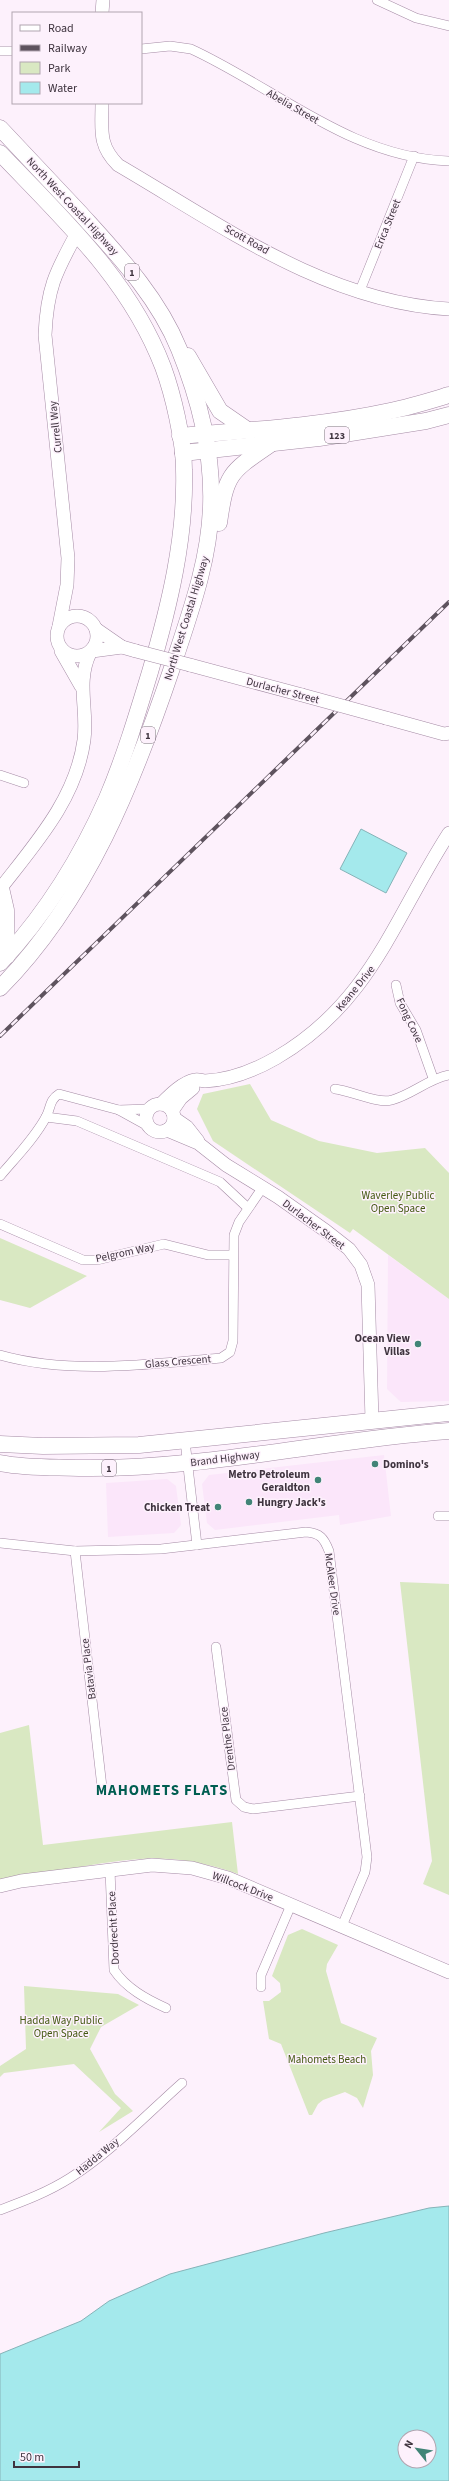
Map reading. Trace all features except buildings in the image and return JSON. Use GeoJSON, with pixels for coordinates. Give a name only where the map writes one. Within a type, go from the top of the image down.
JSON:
{"type":"FeatureCollection","features":[{"type":"Feature","properties":{"kind":"highway","name":"North West Coastal Highway"},"geometry":{"type":"LineString","coordinates":[[0,128],[122,259],[153,300],[179,349],[200,412],[207,450],[211,505],[205,563],[160,702],[112,825],[84,877],[52,926],[17,970],[0,988]]}},
{"type":"Feature","properties":{"kind":"highway","name":"North West Coastal Highway"},"geometry":{"type":"LineString","coordinates":[[0,153],[77,233],[107,267],[136,308],[163,367],[183,453],[183,512],[176,565],[164,625],[133,728],[107,799],[78,853],[42,911],[4,960]]}},
{"type":"Feature","properties":{"kind":"highway"},"geometry":{"type":"LineString","coordinates":[[179,349],[190,358],[210,396],[220,411],[249,431]]}},
{"type":"Feature","properties":{"kind":"highway","name":"123"},"geometry":{"type":"LineString","coordinates":[[180,436],[249,431],[334,421],[390,411],[449,395]]}},
{"type":"Feature","properties":{"kind":"highway","name":"123"},"geometry":{"type":"LineString","coordinates":[[183,453],[426,421],[449,415]]}},
{"type":"Feature","properties":{"kind":"highway"},"geometry":{"type":"LineString","coordinates":[[205,563],[218,533],[224,493],[231,476],[239,466],[274,442]]}},
{"type":"Feature","properties":{"kind":"highway"},"geometry":{"type":"LineString","coordinates":[[1,888],[6,910],[4,960]]}},
{"type":"Feature","properties":{"kind":"highway","name":"Brand Highway"},"geometry":{"type":"LineString","coordinates":[[0,1444],[88,1447],[185,1441],[449,1413]]}},
{"type":"Feature","properties":{"kind":"highway","name":"Brand Highway"},"geometry":{"type":"LineString","coordinates":[[0,1463],[32,1467],[121,1468],[186,1463],[373,1438],[449,1430]]}},
{"type":"Feature","properties":{"kind":"street"},"geometry":{"type":"LineString","coordinates":[[102,0],[102,12]]}},
{"type":"Feature","properties":{"kind":"street"},"geometry":{"type":"LineString","coordinates":[[377,0],[416,18],[449,26]]}},
{"type":"Feature","properties":{"kind":"street","name":"Abelia Street"},"geometry":{"type":"LineString","coordinates":[[142,49],[170,46],[191,49],[345,135],[378,147],[414,156],[449,161]]}},
{"type":"Feature","properties":{"kind":"street"},"geometry":{"type":"LineString","coordinates":[[0,51],[12,52]]}},
{"type":"Feature","properties":{"kind":"street","name":"Scott Road"},"geometry":{"type":"LineString","coordinates":[[102,104],[102,139],[107,154],[118,165],[261,248],[326,280],[359,293],[382,299],[449,309]]}},
{"type":"Feature","properties":{"kind":"street","name":"Erica Street"},"geometry":{"type":"LineString","coordinates":[[359,293],[414,156]]}},
{"type":"Feature","properties":{"kind":"street","name":"Currell Way"},"geometry":{"type":"LineString","coordinates":[[59,626],[67,585],[68,558],[45,335],[46,312],[52,281],[77,233]]}},
{"type":"Feature","properties":{"kind":"street"},"geometry":{"type":"LineString","coordinates":[[1,888],[53,819],[72,784],[84,738],[81,686],[83,670],[97,640],[96,629],[90,620],[79,616],[68,618],[59,626],[57,638],[60,649],[81,686]]}},
{"type":"Feature","properties":{"kind":"street","name":"Durlacher Street"},"geometry":{"type":"LineString","coordinates":[[96,629],[122,647]]}},
{"type":"Feature","properties":{"kind":"street","name":"Durlacher Street"},"geometry":{"type":"LineString","coordinates":[[91,652],[122,647],[136,650],[447,735]]}},
{"type":"Feature","properties":{"kind":"street"},"geometry":{"type":"LineString","coordinates":[[60,649],[75,657],[91,652]]}},
{"type":"Feature","properties":{"kind":"street"},"geometry":{"type":"LineString","coordinates":[[0,775],[24,783]]}},
{"type":"Feature","properties":{"kind":"street","name":"Keane Drive"},"geometry":{"type":"LineString","coordinates":[[173,1114],[190,1089],[205,1081],[245,1072],[276,1058],[310,1035],[334,1013],[359,986],[378,959],[449,833]]}},
{"type":"Feature","properties":{"kind":"street","name":"Fong Cove"},"geometry":{"type":"LineString","coordinates":[[396,985],[400,1003],[416,1030],[433,1078]]}},
{"type":"Feature","properties":{"kind":"street"},"geometry":{"type":"LineString","coordinates":[[335,1089],[354,1092],[377,1100],[392,1100],[433,1078],[449,1075]]}},
{"type":"Feature","properties":{"kind":"street","name":"Keane Drive"},"geometry":{"type":"LineString","coordinates":[[161,1104],[183,1086],[196,1080],[205,1081]]}},
{"type":"Feature","properties":{"kind":"street"},"geometry":{"type":"LineString","coordinates":[[0,1176],[46,1117],[53,1097],[59,1094],[66,1094],[87,1102],[119,1110],[157,1131],[167,1130],[173,1114],[161,1104],[148,1109],[119,1110]]}},
{"type":"Feature","properties":{"kind":"street"},"geometry":{"type":"LineString","coordinates":[[148,1109],[146,1119],[148,1126]]}},
{"type":"Feature","properties":{"kind":"street","name":"Durlacher Street"},"geometry":{"type":"LineString","coordinates":[[173,1114],[187,1127],[198,1143]]}},
{"type":"Feature","properties":{"kind":"street"},"geometry":{"type":"LineString","coordinates":[[46,1117],[77,1121],[220,1182],[248,1208]]}},
{"type":"Feature","properties":{"kind":"street","name":"Durlacher Street"},"geometry":{"type":"LineString","coordinates":[[167,1130],[198,1143],[226,1165],[263,1187],[326,1231],[348,1249],[361,1265],[368,1285],[373,1438]]}},
{"type":"Feature","properties":{"kind":"street","name":"Glass Crescent"},"geometry":{"type":"LineString","coordinates":[[0,1355],[18,1360],[78,1366],[137,1365],[221,1358],[230,1352],[233,1341],[234,1235],[248,1208],[263,1187]]}},
{"type":"Feature","properties":{"kind":"street","name":"Pelgrom Way"},"geometry":{"type":"LineString","coordinates":[[0,1224],[83,1260],[96,1260],[164,1244],[208,1255],[233,1255]]}},
{"type":"Feature","properties":{"kind":"street"},"geometry":{"type":"LineString","coordinates":[[185,1441],[186,1463],[197,1545]]}},
{"type":"Feature","properties":{"kind":"street"},"geometry":{"type":"LineString","coordinates":[[438,1516],[449,1516]]}},
{"type":"Feature","properties":{"kind":"street","name":"McAleer Drive"},"geometry":{"type":"LineString","coordinates":[[0,1543],[75,1551],[161,1549],[306,1532],[316,1532],[324,1539],[329,1551],[367,1857],[365,1872],[342,1926]]}},
{"type":"Feature","properties":{"kind":"street","name":"Batavia Place"},"geometry":{"type":"LineString","coordinates":[[75,1551],[102,1787]]}},
{"type":"Feature","properties":{"kind":"street","name":"Drenthe Place"},"geometry":{"type":"LineString","coordinates":[[216,1647],[236,1800],[244,1807],[253,1809],[360,1796]]}},
{"type":"Feature","properties":{"kind":"street","name":"Willcock Drive"},"geometry":{"type":"LineString","coordinates":[[0,1886],[21,1881],[152,1865],[192,1868],[228,1878],[449,1972]]}},
{"type":"Feature","properties":{"kind":"street","name":"Dordrecht Place"},"geometry":{"type":"LineString","coordinates":[[110,1870],[114,1970],[121,1981],[150,2000],[166,2008]]}},
{"type":"Feature","properties":{"kind":"street"},"geometry":{"type":"LineString","coordinates":[[261,1987],[261,1975],[291,1905]]}},
{"type":"Feature","properties":{"kind":"street","name":"Hadda Way"},"geometry":{"type":"LineString","coordinates":[[0,2210],[46,2192],[70,2178],[97,2159],[182,2083]]}},
{"type":"Feature","properties":{"kind":"shaded area","name":"Ocean View Villas"},"geometry":{"type":"Polygon","coordinates":[[[388,1255],[449,1299],[449,1401],[401,1402],[387,1389],[388,1255]]]}},
{"type":"Feature","properties":{"kind":"shaded area"},"geometry":{"type":"Polygon","coordinates":[[[384,1455],[391,1516],[340,1525],[339,1515],[215,1530],[207,1523],[202,1484],[209,1475],[384,1455]]]}},
{"type":"Feature","properties":{"kind":"shaded area"},"geometry":{"type":"Polygon","coordinates":[[[167,1479],[176,1486],[181,1525],[174,1533],[108,1537],[106,1483],[167,1479]]]}},
{"type":"Feature","properties":{"kind":"green space","name":"Waverley Public Open Space"},"geometry":{"type":"Polygon","coordinates":[[[250,1084],[271,1120],[319,1141],[377,1153],[425,1148],[449,1173],[449,1299],[353,1229],[350,1233],[213,1141],[197,1109],[203,1094],[250,1084]]]}},
{"type":"Feature","properties":{"kind":"green space"},"geometry":{"type":"Polygon","coordinates":[[[0,1238],[87,1276],[30,1308],[0,1300],[0,1238]]]}},
{"type":"Feature","properties":{"kind":"green space"},"geometry":{"type":"Polygon","coordinates":[[[400,1582],[449,1584],[449,1895],[423,1884],[432,1861],[400,1582]]]}},
{"type":"Feature","properties":{"kind":"green space"},"geometry":{"type":"Polygon","coordinates":[[[29,1725],[43,1845],[232,1822],[238,1874],[214,1866],[192,1862],[150,1858],[109,1862],[23,1875],[0,1881],[0,1733],[29,1725]]]}},
{"type":"Feature","properties":{"kind":"green space","name":"Mahomets Beach"},"geometry":{"type":"Polygon","coordinates":[[[302,1929],[338,1945],[327,1964],[326,1971],[341,2023],[377,2038],[371,2051],[373,2075],[363,2108],[357,2098],[345,2092],[323,2100],[318,2104],[312,2115],[309,2115],[281,2044],[269,2039],[263,2001],[269,2001],[281,1992],[280,1983],[272,1976],[288,1935],[302,1929]]]}},
{"type":"Feature","properties":{"kind":"green space","name":"Hadda Way Public Open Space"},"geometry":{"type":"Polygon","coordinates":[[[24,1986],[118,1994],[139,2005],[101,2027],[90,2049],[115,2094],[133,2111],[99,2132],[121,2108],[74,2064],[4,2073],[0,2077],[0,2066],[26,2049],[24,1986]]]}},
{"type":"Feature","properties":{"kind":"water"},"geometry":{"type":"Polygon","coordinates":[[[361,829],[407,853],[386,893],[340,869],[361,829]]]}},
{"type":"Feature","properties":{"kind":"water"},"geometry":{"type":"Polygon","coordinates":[[[449,2206],[449,2481],[0,2481],[0,2354],[81,2321],[109,2301],[170,2274],[324,2233],[429,2208],[449,2206]]]}},
{"type":"Feature","properties":{"kind":"railway"},"geometry":{"type":"LineString","coordinates":[[0,1036],[449,602]]}},
{"type":"Feature","properties":{"kind":"place","name":"Ocean View Villas"},"geometry":{"type":"Point","coordinates":[418,1344]}},
{"type":"Feature","properties":{"kind":"place","name":"Domino's"},"geometry":{"type":"Point","coordinates":[375,1464]}},
{"type":"Feature","properties":{"kind":"place","name":"Metro Petroleum Geraldton"},"geometry":{"type":"Point","coordinates":[318,1480]}},
{"type":"Feature","properties":{"kind":"place","name":"Hungry Jack's"},"geometry":{"type":"Point","coordinates":[249,1502]}},
{"type":"Feature","properties":{"kind":"place","name":"Chicken Treat"},"geometry":{"type":"Point","coordinates":[218,1507]}},
{"type":"Feature","properties":{"kind":"district","name":"MAHOMETS FLATS"},"geometry":{"type":"Point","coordinates":[162,1790]}}]}
